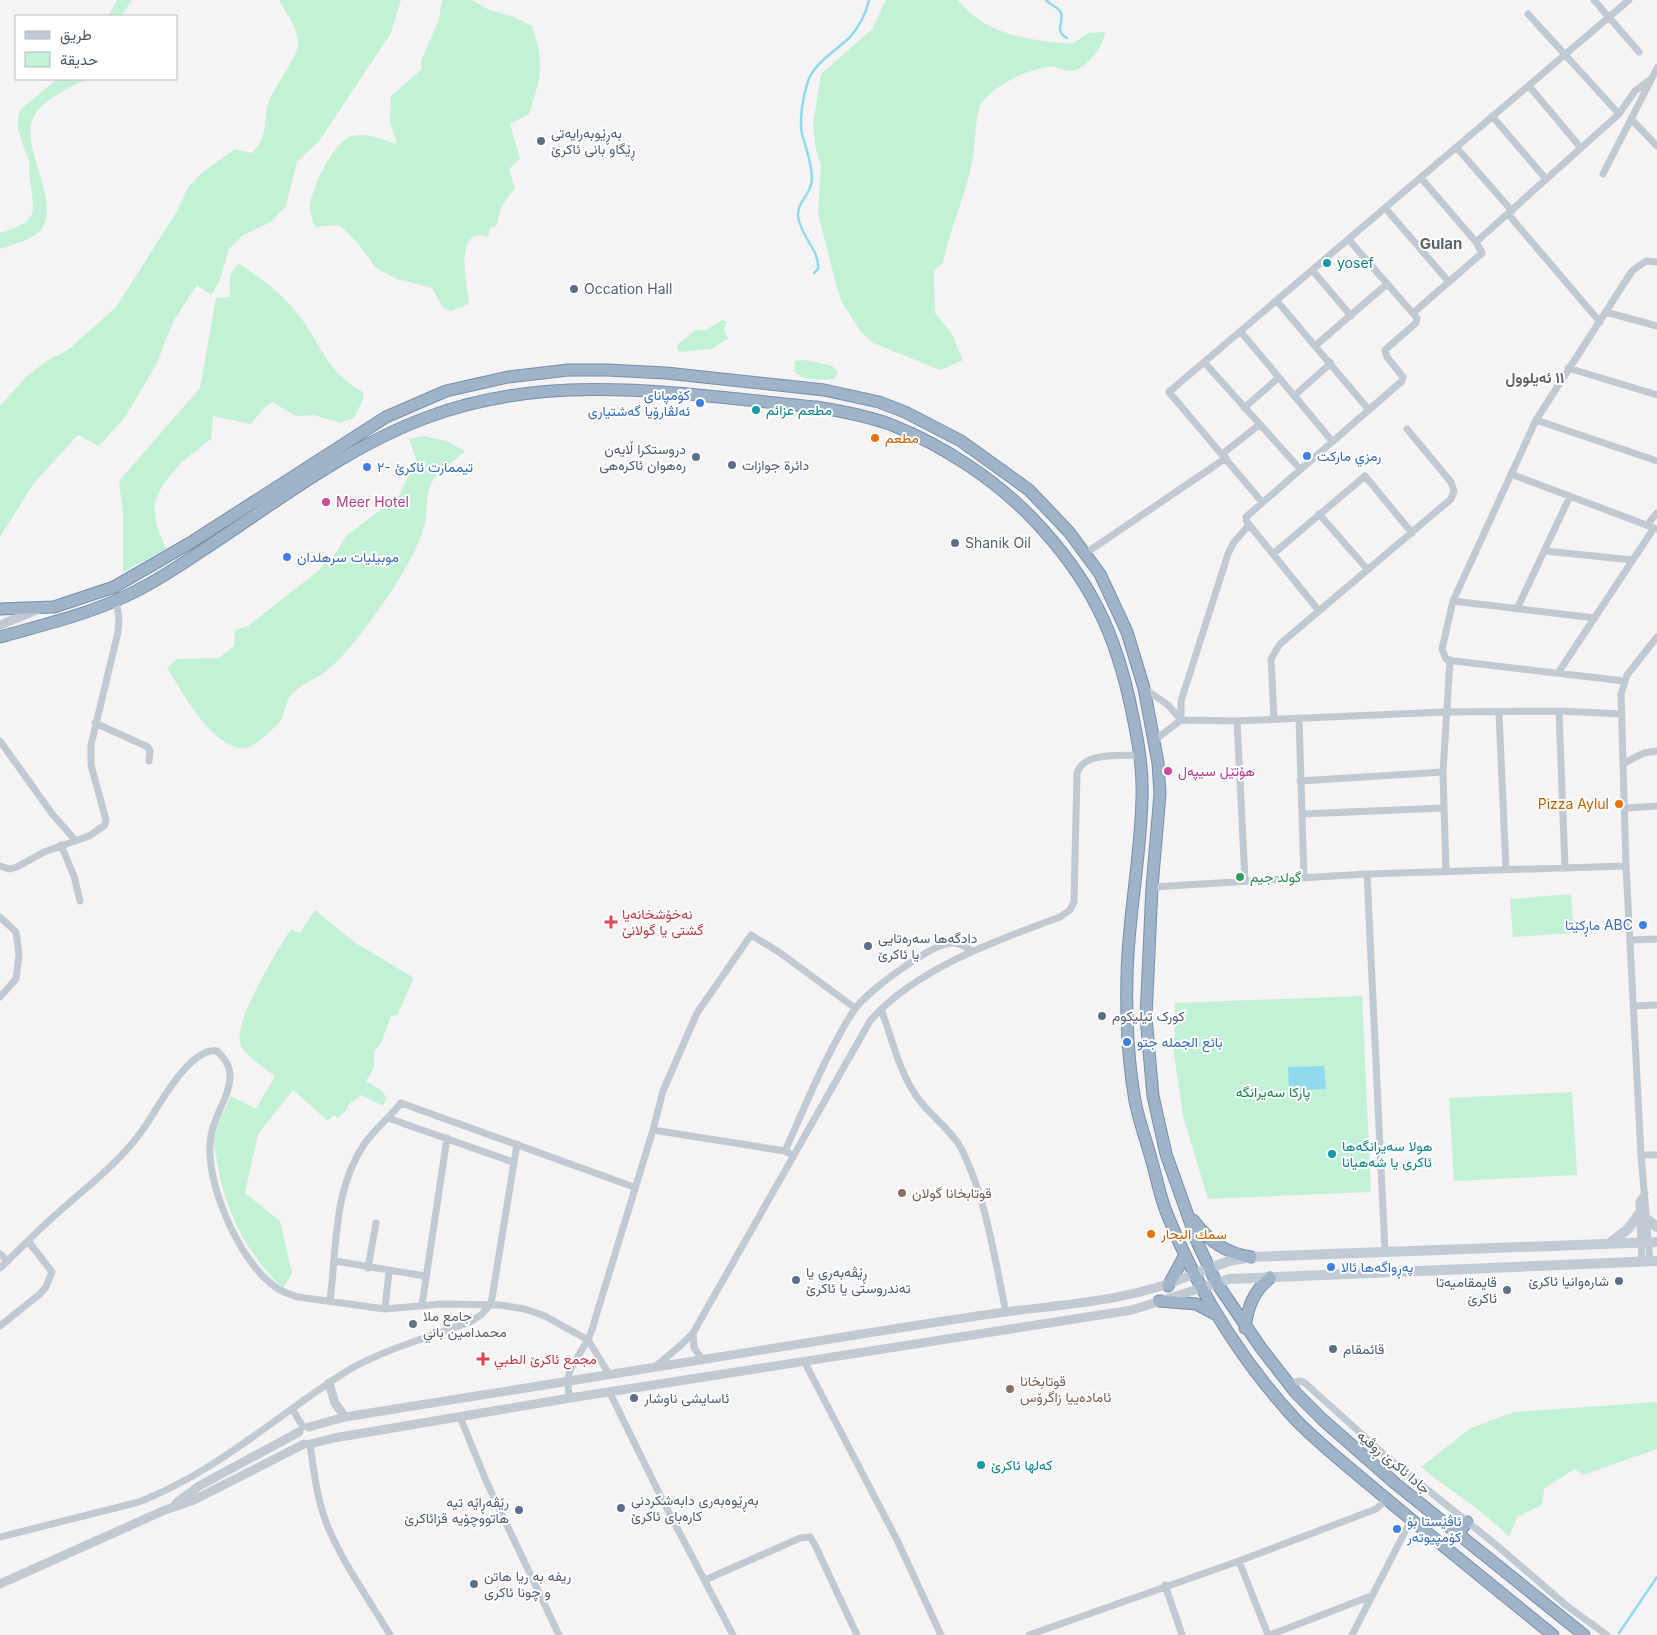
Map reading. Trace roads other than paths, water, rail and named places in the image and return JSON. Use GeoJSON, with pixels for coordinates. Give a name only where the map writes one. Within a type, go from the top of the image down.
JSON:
{"type":"FeatureCollection","features":[{"type":"Feature","properties":{"kind":"highway","name":"جادا ئاکرێ ڕوڤیە"},"geometry":{"type":"LineString","coordinates":[[0,609],[39,609],[76,600],[128,579],[190,543],[386,417],[446,391],[508,377],[568,370],[666,373],[824,390],[879,402],[961,440],[1029,490],[1046,506],[1086,553],[1116,604],[1127,632],[1144,688],[1155,740],[1160,794],[1152,887],[1146,1017],[1153,1096],[1166,1154],[1198,1244],[1216,1282],[1245,1328],[1289,1384],[1348,1442],[1458,1534],[1584,1635]]}},
{"type":"Feature","properties":{"kind":"highway"},"geometry":{"type":"LineString","coordinates":[[749,401],[752,382]]}},
{"type":"Feature","properties":{"kind":"highway"},"geometry":{"type":"LineString","coordinates":[[0,637],[71,616],[116,600],[186,561],[340,460],[382,436],[429,416],[502,397],[584,389],[611,389],[749,401],[843,412],[891,425],[930,444],[974,470],[1021,506],[1044,530],[1081,577],[1102,611],[1115,642],[1126,680],[1141,755],[1142,796],[1138,868],[1127,975],[1129,1051],[1136,1102],[1165,1209],[1194,1274],[1217,1315],[1260,1378],[1295,1419],[1320,1443],[1411,1520],[1553,1635]]}},
{"type":"Feature","properties":{"kind":"highway"},"geometry":{"type":"LineString","coordinates":[[1187,1212],[1205,1235],[1215,1244],[1230,1252],[1251,1257]]}},
{"type":"Feature","properties":{"kind":"highway"},"geometry":{"type":"LineString","coordinates":[[1168,1286],[1185,1255]]}},
{"type":"Feature","properties":{"kind":"highway"},"geometry":{"type":"LineString","coordinates":[[1245,1328],[1252,1298],[1259,1287],[1270,1278]]}},
{"type":"Feature","properties":{"kind":"highway"},"geometry":{"type":"LineString","coordinates":[[1159,1301],[1196,1304],[1217,1315]]}},
{"type":"Feature","properties":{"kind":"highway"},"geometry":{"type":"LineString","coordinates":[[1458,1534],[1467,1522]]}},
{"type":"Feature","properties":{"kind":"main road"},"geometry":{"type":"LineString","coordinates":[[1609,1244],[1648,1216],[1657,1227]]}},
{"type":"Feature","properties":{"kind":"main road"},"geometry":{"type":"LineString","coordinates":[[1194,1274],[1229,1261],[1251,1257],[1649,1242]]}},
{"type":"Feature","properties":{"kind":"main road"},"geometry":{"type":"LineString","coordinates":[[1431,1251],[1432,1271]]}},
{"type":"Feature","properties":{"kind":"main road"},"geometry":{"type":"LineString","coordinates":[[1201,1288],[1229,1279],[1650,1262]]}},
{"type":"Feature","properties":{"kind":"street"},"geometry":{"type":"LineString","coordinates":[[1594,0],[1639,52]]}},
{"type":"Feature","properties":{"kind":"street"},"geometry":{"type":"LineString","coordinates":[[1262,502],[1169,392],[1629,0]]}},
{"type":"Feature","properties":{"kind":"street"},"geometry":{"type":"LineString","coordinates":[[1528,14],[1564,56],[1619,114]]}},
{"type":"Feature","properties":{"kind":"street"},"geometry":{"type":"LineString","coordinates":[[1603,174],[1657,68]]}},
{"type":"Feature","properties":{"kind":"street"},"geometry":{"type":"LineString","coordinates":[[1476,242],[1619,114],[1635,91],[1652,79]]}},
{"type":"Feature","properties":{"kind":"street"},"geometry":{"type":"LineString","coordinates":[[1529,86],[1582,148]]}},
{"type":"Feature","properties":{"kind":"street"},"geometry":{"type":"LineString","coordinates":[[1492,116],[1546,179]]}},
{"type":"Feature","properties":{"kind":"street"},"geometry":{"type":"LineString","coordinates":[[1631,120],[1657,146]]}},
{"type":"Feature","properties":{"kind":"street"},"geometry":{"type":"LineString","coordinates":[[1457,148],[1600,322]]}},
{"type":"Feature","properties":{"kind":"street"},"geometry":{"type":"LineString","coordinates":[[1413,313],[1481,255],[1481,248],[1421,178]]}},
{"type":"Feature","properties":{"kind":"street"},"geometry":{"type":"LineString","coordinates":[[1386,209],[1449,282]]}},
{"type":"Feature","properties":{"kind":"street"},"geometry":{"type":"LineString","coordinates":[[1319,611],[1246,519],[1247,513],[1402,381],[1403,377],[1387,357],[1385,350],[1418,320],[1349,240]]}},
{"type":"Feature","properties":{"kind":"street"},"geometry":{"type":"LineString","coordinates":[[1624,681],[1450,660],[1444,656],[1442,649],[1453,601],[1536,420],[1632,271],[1646,261],[1657,262]]}},
{"type":"Feature","properties":{"kind":"street"},"geometry":{"type":"LineString","coordinates":[[1313,270],[1351,316]]}},
{"type":"Feature","properties":{"kind":"street"},"geometry":{"type":"LineString","coordinates":[[1315,346],[1388,284]]}},
{"type":"Feature","properties":{"kind":"street"},"geometry":{"type":"LineString","coordinates":[[1277,301],[1369,410]]}},
{"type":"Feature","properties":{"kind":"street"},"geometry":{"type":"LineString","coordinates":[[1606,312],[1657,326]]}},
{"type":"Feature","properties":{"kind":"street"},"geometry":{"type":"LineString","coordinates":[[1241,332],[1332,441]]}},
{"type":"Feature","properties":{"kind":"street"},"geometry":{"type":"LineString","coordinates":[[1204,362],[1300,469]]}},
{"type":"Feature","properties":{"kind":"street"},"geometry":{"type":"LineString","coordinates":[[1294,396],[1330,363]]}},
{"type":"Feature","properties":{"kind":"street"},"geometry":{"type":"LineString","coordinates":[[1568,368],[1657,395]]}},
{"type":"Feature","properties":{"kind":"street"},"geometry":{"type":"LineString","coordinates":[[1244,408],[1278,378]]}},
{"type":"Feature","properties":{"kind":"street"},"geometry":{"type":"LineString","coordinates":[[1536,420],[1657,461]]}},
{"type":"Feature","properties":{"kind":"street"},"geometry":{"type":"LineString","coordinates":[[1086,553],[1224,456],[1259,425]]}},
{"type":"Feature","properties":{"kind":"street"},"geometry":{"type":"LineString","coordinates":[[1274,719],[1271,669],[1274,652],[1280,644],[1451,498],[1454,491],[1451,482],[1407,429]]}},
{"type":"Feature","properties":{"kind":"street"},"geometry":{"type":"LineString","coordinates":[[1511,474],[1652,527]]}},
{"type":"Feature","properties":{"kind":"street"},"geometry":{"type":"LineString","coordinates":[[1273,554],[1365,476],[1412,533]]}},
{"type":"Feature","properties":{"kind":"street"},"geometry":{"type":"LineString","coordinates":[[1517,609],[1570,496]]}},
{"type":"Feature","properties":{"kind":"street"},"geometry":{"type":"LineString","coordinates":[[1558,673],[1633,560],[1652,527],[1657,513]]}},
{"type":"Feature","properties":{"kind":"street"},"geometry":{"type":"LineString","coordinates":[[1320,514],[1368,570]]}},
{"type":"Feature","properties":{"kind":"street"},"geometry":{"type":"LineString","coordinates":[[1181,720],[1181,701],[1228,554],[1234,542],[1249,525]]}},
{"type":"Feature","properties":{"kind":"street"},"geometry":{"type":"LineString","coordinates":[[1545,551],[1633,560]]}},
{"type":"Feature","properties":{"kind":"street"},"geometry":{"type":"LineString","coordinates":[[0,866],[10,869],[61,845],[76,841],[98,831],[106,825],[91,765],[91,745],[118,632],[119,617],[116,600]]}},
{"type":"Feature","properties":{"kind":"street"},"geometry":{"type":"LineString","coordinates":[[1453,601],[1595,618]]}},
{"type":"Feature","properties":{"kind":"street"},"geometry":{"type":"LineString","coordinates":[[0,625],[39,609]]}},
{"type":"Feature","properties":{"kind":"street"},"geometry":{"type":"LineString","coordinates":[[1650,1262],[1648,1216],[1639,1202],[1645,1192],[1641,1155],[1626,866],[1626,808],[1621,694],[1624,681],[1657,637]]}},
{"type":"Feature","properties":{"kind":"street"},"geometry":{"type":"LineString","coordinates":[[1446,872],[1443,772],[1445,712],[1450,660]]}},
{"type":"Feature","properties":{"kind":"street"},"geometry":{"type":"LineString","coordinates":[[1144,688],[1168,705],[1181,720]]}},
{"type":"Feature","properties":{"kind":"street"},"geometry":{"type":"LineString","coordinates":[[1155,740],[1181,720],[1274,719],[1445,712],[1559,711],[1622,714]]}},
{"type":"Feature","properties":{"kind":"street"},"geometry":{"type":"LineString","coordinates":[[1559,711],[1565,868]]}},
{"type":"Feature","properties":{"kind":"street"},"geometry":{"type":"LineString","coordinates":[[1499,713],[1506,869]]}},
{"type":"Feature","properties":{"kind":"street"},"geometry":{"type":"LineString","coordinates":[[1299,718],[1304,878]]}},
{"type":"Feature","properties":{"kind":"street"},"geometry":{"type":"LineString","coordinates":[[1237,720],[1245,880]]}},
{"type":"Feature","properties":{"kind":"street"},"geometry":{"type":"LineString","coordinates":[[96,723],[148,747],[150,751],[149,760]]}},
{"type":"Feature","properties":{"kind":"street"},"geometry":{"type":"LineString","coordinates":[[0,741],[53,815],[76,841]]}},
{"type":"Feature","properties":{"kind":"street"},"geometry":{"type":"LineString","coordinates":[[1624,763],[1644,753],[1657,751]]}},
{"type":"Feature","properties":{"kind":"street"},"geometry":{"type":"LineString","coordinates":[[655,1366],[669,1356],[693,1333],[860,1038],[881,1009],[913,986],[972,951],[1060,917],[1070,910],[1074,902],[1077,773],[1080,764],[1085,760],[1141,755]]}},
{"type":"Feature","properties":{"kind":"street"},"geometry":{"type":"LineString","coordinates":[[1300,781],[1443,772]]}},
{"type":"Feature","properties":{"kind":"street"},"geometry":{"type":"LineString","coordinates":[[1626,808],[1657,806]]}},
{"type":"Feature","properties":{"kind":"street"},"geometry":{"type":"LineString","coordinates":[[1302,814],[1444,808]]}},
{"type":"Feature","properties":{"kind":"street"},"geometry":{"type":"LineString","coordinates":[[61,845],[74,876],[80,902]]}},
{"type":"Feature","properties":{"kind":"street"},"geometry":{"type":"LineString","coordinates":[[1152,887],[1367,874],[1626,866]]}},
{"type":"Feature","properties":{"kind":"street"},"geometry":{"type":"LineString","coordinates":[[1367,874],[1385,1252]]}},
{"type":"Feature","properties":{"kind":"street"},"geometry":{"type":"LineString","coordinates":[[0,917],[16,932],[19,955],[16,979],[0,997]]}},
{"type":"Feature","properties":{"kind":"street"},"geometry":{"type":"LineString","coordinates":[[570,1398],[567,1383],[576,1359],[588,1340],[653,1130],[663,1090],[697,1013],[751,935],[779,952],[855,1008]]}},
{"type":"Feature","properties":{"kind":"street"},"geometry":{"type":"LineString","coordinates":[[1631,940],[1657,939]]}},
{"type":"Feature","properties":{"kind":"street"},"geometry":{"type":"LineString","coordinates":[[784,1151],[820,1074],[855,1008],[919,956],[940,946],[952,943],[972,951]]}},
{"type":"Feature","properties":{"kind":"street"},"geometry":{"type":"LineString","coordinates":[[1634,1006],[1657,1005]]}},
{"type":"Feature","properties":{"kind":"street"},"geometry":{"type":"LineString","coordinates":[[881,1009],[909,1084],[918,1098],[961,1148],[976,1183],[982,1198],[1006,1312]]}},
{"type":"Feature","properties":{"kind":"street"},"geometry":{"type":"LineString","coordinates":[[0,1268],[114,1165],[143,1129],[173,1084],[192,1062],[205,1052],[217,1051],[228,1064],[230,1075],[226,1093],[211,1135],[210,1151],[213,1174],[229,1225],[242,1248],[273,1286],[292,1295],[385,1309],[422,1305],[491,1304],[532,1311],[588,1340],[609,1374]]}},
{"type":"Feature","properties":{"kind":"street"},"geometry":{"type":"LineString","coordinates":[[330,1300],[342,1196],[350,1170],[366,1143],[402,1103],[634,1187]]}},
{"type":"Feature","properties":{"kind":"street"},"geometry":{"type":"LineString","coordinates":[[388,1118],[513,1162]]}},
{"type":"Feature","properties":{"kind":"street"},"geometry":{"type":"LineString","coordinates":[[653,1130],[784,1151],[793,1155]]}},
{"type":"Feature","properties":{"kind":"street"},"geometry":{"type":"LineString","coordinates":[[422,1305],[447,1138]]}},
{"type":"Feature","properties":{"kind":"street"},"geometry":{"type":"LineString","coordinates":[[0,1537],[139,1502],[159,1494],[214,1465],[329,1383],[365,1361],[476,1319],[491,1304],[517,1144]]}},
{"type":"Feature","properties":{"kind":"street"},"geometry":{"type":"LineString","coordinates":[[1641,1155],[1657,1155]]}},
{"type":"Feature","properties":{"kind":"street"},"geometry":{"type":"LineString","coordinates":[[368,1268],[376,1223]]}},
{"type":"Feature","properties":{"kind":"street"},"geometry":{"type":"LineString","coordinates":[[0,1326],[40,1294],[46,1287],[52,1272],[28,1242]]}},
{"type":"Feature","properties":{"kind":"street"},"geometry":{"type":"LineString","coordinates":[[0,1254],[8,1261]]}},
{"type":"Feature","properties":{"kind":"street"},"geometry":{"type":"LineString","coordinates":[[335,1261],[425,1276]]}},
{"type":"Feature","properties":{"kind":"street"},"geometry":{"type":"LineString","coordinates":[[385,1309],[389,1271]]}},
{"type":"Feature","properties":{"kind":"street"},"geometry":{"type":"LineString","coordinates":[[165,1510],[199,1486],[303,1429],[346,1417],[567,1383],[655,1366],[704,1360],[893,1329],[1006,1312],[1122,1298],[1168,1286],[1194,1274]]}},
{"type":"Feature","properties":{"kind":"street"},"geometry":{"type":"LineString","coordinates":[[0,1584],[165,1510],[194,1500],[307,1444],[570,1398],[1132,1310],[1201,1288]]}},
{"type":"Feature","properties":{"kind":"street"},"geometry":{"type":"LineString","coordinates":[[893,1329],[896,1347]]}},
{"type":"Feature","properties":{"kind":"street"},"geometry":{"type":"LineString","coordinates":[[693,1333],[694,1348],[704,1360]]}},
{"type":"Feature","properties":{"kind":"street"},"geometry":{"type":"LineString","coordinates":[[804,1361],[898,1542],[941,1635]]}},
{"type":"Feature","properties":{"kind":"street"},"geometry":{"type":"LineString","coordinates":[[1289,1384],[1296,1381],[1305,1383],[1387,1457],[1567,1606],[1607,1635]]}},
{"type":"Feature","properties":{"kind":"street"},"geometry":{"type":"LineString","coordinates":[[329,1383],[335,1403],[346,1417]]}},
{"type":"Feature","properties":{"kind":"street"},"geometry":{"type":"LineString","coordinates":[[610,1393],[662,1499],[733,1635]]}},
{"type":"Feature","properties":{"kind":"street"},"geometry":{"type":"LineString","coordinates":[[293,1410],[303,1429],[300,1441],[307,1444]]}},
{"type":"Feature","properties":{"kind":"street"},"geometry":{"type":"LineString","coordinates":[[460,1417],[487,1483],[559,1635]]}},
{"type":"Feature","properties":{"kind":"street"},"geometry":{"type":"LineString","coordinates":[[303,1429],[314,1430],[316,1435],[307,1444]]}},
{"type":"Feature","properties":{"kind":"street"},"geometry":{"type":"LineString","coordinates":[[307,1444],[315,1484],[328,1526],[342,1557],[390,1635]]}},
{"type":"Feature","properties":{"kind":"street"},"geometry":{"type":"LineString","coordinates":[[1029,1635],[1376,1509],[1387,1499]]}},
{"type":"Feature","properties":{"kind":"street"},"geometry":{"type":"LineString","coordinates":[[1352,1635],[1411,1520]]}},
{"type":"Feature","properties":{"kind":"street"},"geometry":{"type":"LineString","coordinates":[[705,1580],[800,1538],[810,1537],[857,1635]]}},
{"type":"Feature","properties":{"kind":"street"},"geometry":{"type":"LineString","coordinates":[[1239,1560],[1270,1635],[1371,1596]]}},
{"type":"Feature","properties":{"kind":"street"},"geometry":{"type":"LineString","coordinates":[[1165,1585],[1182,1635]]}},
{"type":"Feature","properties":{"kind":"water"},"geometry":{"type":"Polygon","coordinates":[[[1324,1066],[1326,1089],[1289,1091],[1288,1067],[1324,1066]]]}},
{"type":"Feature","properties":{"kind":"waterway"},"geometry":{"type":"LineString","coordinates":[[814,273],[818,269],[818,262],[802,230],[798,216],[798,211],[810,189],[812,179],[810,162],[801,128],[803,100],[811,74],[821,62],[850,37],[862,20],[869,0]]}},
{"type":"Feature","properties":{"kind":"waterway"},"geometry":{"type":"LineString","coordinates":[[1046,0],[1060,11],[1062,17],[1060,30],[1067,38]]}},
{"type":"Feature","properties":{"kind":"waterway"},"geometry":{"type":"LineString","coordinates":[[1619,1633],[1657,1577]]}},
{"type":"Feature","properties":{"kind":"place","name":"بەڕێوبەرایەتی ڕێگاو بانی ئاکرێ"},"geometry":{"type":"Point","coordinates":[541,141]}},
{"type":"Feature","properties":{"kind":"place","name":"yosef"},"geometry":{"type":"Point","coordinates":[1327,263]}},
{"type":"Feature","properties":{"kind":"place","name":"Occation Hall"},"geometry":{"type":"Point","coordinates":[574,289]}},
{"type":"Feature","properties":{"kind":"place","name":"کۆمپانای ئەلڤارۆیا گەشتیاری"},"geometry":{"type":"Point","coordinates":[700,403]}},
{"type":"Feature","properties":{"kind":"place","name":"مطعم عزائم"},"geometry":{"type":"Point","coordinates":[756,410]}},
{"type":"Feature","properties":{"kind":"place","name":"مطعم"},"geometry":{"type":"Point","coordinates":[875,438]}},
{"type":"Feature","properties":{"kind":"place","name":"رمزي ماركت"},"geometry":{"type":"Point","coordinates":[1307,456]}},
{"type":"Feature","properties":{"kind":"place","name":"دروستكرا ڵایەن رەهوان ئاكرەهی"},"geometry":{"type":"Point","coordinates":[696,457]}},
{"type":"Feature","properties":{"kind":"place","name":"دائرة جوازات"},"geometry":{"type":"Point","coordinates":[732,465]}},
{"type":"Feature","properties":{"kind":"place","name":"تيممارت ئاكرئ -٢"},"geometry":{"type":"Point","coordinates":[367,467]}},
{"type":"Feature","properties":{"kind":"place","name":"Meer Hotel"},"geometry":{"type":"Point","coordinates":[326,502]}},
{"type":"Feature","properties":{"kind":"place","name":"Shanik Oil"},"geometry":{"type":"Point","coordinates":[955,543]}},
{"type":"Feature","properties":{"kind":"place","name":"موبيليات سرهلدان"},"geometry":{"type":"Point","coordinates":[287,557]}},
{"type":"Feature","properties":{"kind":"place","name":"ھۆتێل سیپەل"},"geometry":{"type":"Point","coordinates":[1168,771]}},
{"type":"Feature","properties":{"kind":"place","name":"Pizza Aylul"},"geometry":{"type":"Point","coordinates":[1619,804]}},
{"type":"Feature","properties":{"kind":"place","name":"گولد جیم"},"geometry":{"type":"Point","coordinates":[1240,877]}},
{"type":"Feature","properties":{"kind":"place","name":"نەخۆشخانەیا گشتی یا گولانێ"},"geometry":{"type":"Point","coordinates":[611,922]}},
{"type":"Feature","properties":{"kind":"place","name":"ماڕکێتا ABC"},"geometry":{"type":"Point","coordinates":[1643,925]}},
{"type":"Feature","properties":{"kind":"place","name":"دادگەها سەرەتایی یا ئاکرێ"},"geometry":{"type":"Point","coordinates":[868,946]}},
{"type":"Feature","properties":{"kind":"place","name":"کورک تيليكوم"},"geometry":{"type":"Point","coordinates":[1102,1016]}},
{"type":"Feature","properties":{"kind":"place","name":"بائع الجملە جتو"},"geometry":{"type":"Point","coordinates":[1127,1042]}},
{"type":"Feature","properties":{"kind":"place","name":"هولا سەیرانگەها ئاکری یا شەهیانا"},"geometry":{"type":"Point","coordinates":[1332,1154]}},
{"type":"Feature","properties":{"kind":"place","name":"قوتابخانا گولان"},"geometry":{"type":"Point","coordinates":[902,1193]}},
{"type":"Feature","properties":{"kind":"place","name":"سمك البحار"},"geometry":{"type":"Point","coordinates":[1151,1234]}},
{"type":"Feature","properties":{"kind":"place","name":"پەڕواگەها ئالا"},"geometry":{"type":"Point","coordinates":[1331,1267]}},
{"type":"Feature","properties":{"kind":"place","name":"ڕێڤەبەری یا تەندروستی یا ئاکرێ"},"geometry":{"type":"Point","coordinates":[796,1280]}},
{"type":"Feature","properties":{"kind":"place","name":"شارەوانیا ئاکرێ"},"geometry":{"type":"Point","coordinates":[1619,1281]}},
{"type":"Feature","properties":{"kind":"place","name":"قایمقامیەتا ئاکرێ"},"geometry":{"type":"Point","coordinates":[1507,1290]}},
{"type":"Feature","properties":{"kind":"place","name":"جامع ملا محمدامين باني"},"geometry":{"type":"Point","coordinates":[413,1324]}},
{"type":"Feature","properties":{"kind":"place","name":"قائمقام"},"geometry":{"type":"Point","coordinates":[1333,1349]}},
{"type":"Feature","properties":{"kind":"place","name":"مجمع ئاکرێ الطبي"},"geometry":{"type":"Point","coordinates":[483,1359]}},
{"type":"Feature","properties":{"kind":"place","name":"قوتابخانا ئامادەییا زاگرۆس"},"geometry":{"type":"Point","coordinates":[1010,1389]}},
{"type":"Feature","properties":{"kind":"place","name":"ئاسايشى ناوشار"},"geometry":{"type":"Point","coordinates":[634,1398]}},
{"type":"Feature","properties":{"kind":"place","name":"کەلها ئاکرێ"},"geometry":{"type":"Point","coordinates":[981,1465]}},
{"type":"Feature","properties":{"kind":"place","name":"بەڕێوەبەری دابەشکردنی کارەبای ئاکرێ"},"geometry":{"type":"Point","coordinates":[621,1508]}},
{"type":"Feature","properties":{"kind":"place","name":"رێڤەڕاێە تیە هاتووچۆیە قزائاکرێ"},"geometry":{"type":"Point","coordinates":[519,1510]}},
{"type":"Feature","properties":{"kind":"place","name":"ئاڤێستا بۆ کۆمپیوتەر"},"geometry":{"type":"Point","coordinates":[1397,1529]}},
{"type":"Feature","properties":{"kind":"place","name":"ريفه به ريا هاتن و چونا ئاكرى"},"geometry":{"type":"Point","coordinates":[474,1584]}},
{"type":"Feature","properties":{"kind":"district","name":"Gulan"},"geometry":{"type":"Point","coordinates":[1441,244]}},
{"type":"Feature","properties":{"kind":"district","name":"١١ ئەیلوول"},"geometry":{"type":"Point","coordinates":[1535,378]}},
{"type":"Feature","properties":{"kind":"park label","name":"پارکا سەیرانگه"},"geometry":{"type":"Point","coordinates":[1273,1092]}}]}
